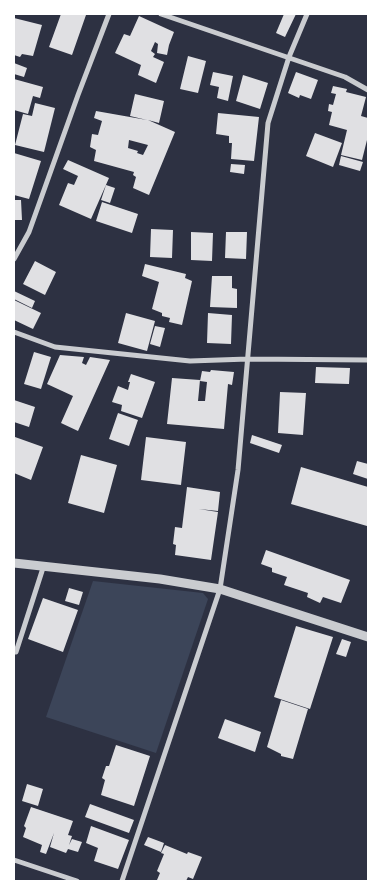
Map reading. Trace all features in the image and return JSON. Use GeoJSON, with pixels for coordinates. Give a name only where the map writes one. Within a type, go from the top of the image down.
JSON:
{"type":"FeatureCollection","features":[{"type":"Feature","properties":{"kind":"street"},"geometry":{"type":"LineString","coordinates":[[14,259],[28,232],[109,14]]}},
{"type":"Feature","properties":{"kind":"street"},"geometry":{"type":"LineString","coordinates":[[161,14],[345,77],[368,90]]}},
{"type":"Feature","properties":{"kind":"street"},"geometry":{"type":"LineString","coordinates":[[122,881],[220,589],[238,470],[268,123],[289,57],[307,14]]}},
{"type":"Feature","properties":{"kind":"street"},"geometry":{"type":"LineString","coordinates":[[14,332],[55,347],[190,361],[248,359],[368,360]]}},
{"type":"Feature","properties":{"kind":"street"},"geometry":{"type":"LineString","coordinates":[[14,563],[44,568],[160,579],[220,589],[368,637]]}},
{"type":"Feature","properties":{"kind":"street"},"geometry":{"type":"LineString","coordinates":[[16,652],[44,568]]}},
{"type":"Feature","properties":{"kind":"street"},"geometry":{"type":"LineString","coordinates":[[14,860],[77,881]]}},
{"type":"Feature","properties":{"kind":"shaded area"},"geometry":{"type":"Polygon","coordinates":[[[93,581],[203,593],[208,599],[156,753],[46,717],[93,581]]]}},
{"type":"Feature","properties":{"kind":"building"},"geometry":{"type":"Polygon","coordinates":[[[61,14],[86,15],[72,55],[49,47],[61,14]]]}},
{"type":"Feature","properties":{"kind":"building"},"geometry":{"type":"Polygon","coordinates":[[[284,14],[296,14],[285,37],[276,33],[284,14]]]}},
{"type":"Feature","properties":{"kind":"building"},"geometry":{"type":"Polygon","coordinates":[[[139,16],[174,32],[167,55],[157,53],[158,44],[155,42],[151,51],[155,54],[153,57],[164,62],[156,83],[138,75],[141,65],[115,53],[124,34],[130,36],[139,16]]]}},
{"type":"Feature","properties":{"kind":"building"},"geometry":{"type":"Polygon","coordinates":[[[14,18],[42,25],[33,56],[22,54],[20,57],[14,55],[14,18]]]}},
{"type":"Feature","properties":{"kind":"building"},"geometry":{"type":"Polygon","coordinates":[[[188,56],[206,61],[198,93],[180,89],[188,56]]]}},
{"type":"Feature","properties":{"kind":"building"},"geometry":{"type":"Polygon","coordinates":[[[14,63],[27,68],[24,77],[14,74],[14,63]]]}},
{"type":"Feature","properties":{"kind":"building"},"geometry":{"type":"Polygon","coordinates":[[[213,72],[233,76],[228,101],[217,98],[219,87],[210,85],[213,72]]]}},
{"type":"Feature","properties":{"kind":"building"},"geometry":{"type":"Polygon","coordinates":[[[296,72],[318,80],[311,99],[300,95],[299,98],[288,93],[296,72]]]}},
{"type":"Feature","properties":{"kind":"building"},"geometry":{"type":"Polygon","coordinates":[[[243,75],[268,83],[260,109],[236,101],[243,75]]]}},
{"type":"Feature","properties":{"kind":"building"},"geometry":{"type":"Polygon","coordinates":[[[14,79],[43,87],[40,98],[33,96],[28,114],[14,110],[14,79]]]}},
{"type":"Feature","properties":{"kind":"building"},"geometry":{"type":"Polygon","coordinates":[[[333,86],[347,89],[346,92],[366,97],[361,116],[368,118],[368,136],[362,160],[341,155],[347,130],[329,125],[332,112],[328,111],[329,104],[333,105],[336,94],[331,93],[333,86]]]}},
{"type":"Feature","properties":{"kind":"building"},"geometry":{"type":"Polygon","coordinates":[[[135,94],[164,101],[159,123],[148,120],[175,132],[149,195],[133,188],[136,177],[133,175],[134,172],[94,161],[96,150],[90,147],[92,134],[98,135],[102,121],[94,118],[96,111],[147,120],[130,116],[135,94]],[[129,140],[128,148],[138,151],[137,153],[143,155],[148,145],[129,140]]]}},
{"type":"Feature","properties":{"kind":"building"},"geometry":{"type":"Polygon","coordinates":[[[35,103],[55,108],[44,152],[15,145],[23,114],[32,116],[35,103]]]}},
{"type":"Feature","properties":{"kind":"building"},"geometry":{"type":"Polygon","coordinates":[[[218,113],[259,117],[254,161],[231,159],[232,143],[229,143],[229,136],[216,134],[218,113]]]}},
{"type":"Feature","properties":{"kind":"building"},"geometry":{"type":"Polygon","coordinates":[[[315,133],[342,143],[333,167],[306,156],[315,133]]]}},
{"type":"Feature","properties":{"kind":"building"},"geometry":{"type":"Polygon","coordinates":[[[14,153],[41,161],[29,199],[14,195],[14,153]]]}},
{"type":"Feature","properties":{"kind":"building"},"geometry":{"type":"Polygon","coordinates":[[[341,156],[363,162],[360,171],[339,165],[341,156]]]}},
{"type":"Feature","properties":{"kind":"building"},"geometry":{"type":"Polygon","coordinates":[[[68,160],[109,178],[91,219],[59,205],[68,183],[74,185],[78,176],[63,169],[68,160]]]}},
{"type":"Feature","properties":{"kind":"building"},"geometry":{"type":"Polygon","coordinates":[[[231,164],[245,165],[244,174],[230,172],[231,164]]]}},
{"type":"Feature","properties":{"kind":"building"},"geometry":{"type":"Polygon","coordinates":[[[106,185],[115,188],[110,203],[101,200],[106,185]]]}},
{"type":"Feature","properties":{"kind":"building"},"geometry":{"type":"Polygon","coordinates":[[[14,200],[21,200],[22,220],[14,220],[14,200]]]}},
{"type":"Feature","properties":{"kind":"building"},"geometry":{"type":"Polygon","coordinates":[[[102,202],[138,214],[132,233],[96,221],[102,202]]]}},
{"type":"Feature","properties":{"kind":"building"},"geometry":{"type":"Polygon","coordinates":[[[151,229],[173,230],[172,258],[150,257],[151,229]]]}},
{"type":"Feature","properties":{"kind":"building"},"geometry":{"type":"Polygon","coordinates":[[[191,232],[213,233],[212,261],[191,260],[191,232]]]}},
{"type":"Feature","properties":{"kind":"building"},"geometry":{"type":"Polygon","coordinates":[[[226,232],[247,232],[246,259],[225,258],[226,232]]]}},
{"type":"Feature","properties":{"kind":"building"},"geometry":{"type":"Polygon","coordinates":[[[35,261],[56,272],[45,295],[23,284],[35,261]]]}},
{"type":"Feature","properties":{"kind":"building"},"geometry":{"type":"Polygon","coordinates":[[[145,264],[186,274],[185,278],[192,281],[182,325],[169,322],[170,318],[162,316],[162,313],[152,309],[159,282],[142,276],[145,264]]]}},
{"type":"Feature","properties":{"kind":"building"},"geometry":{"type":"Polygon","coordinates":[[[212,276],[232,276],[232,288],[237,289],[237,308],[210,307],[212,276]]]}},
{"type":"Feature","properties":{"kind":"building"},"geometry":{"type":"Polygon","coordinates":[[[14,291],[35,301],[32,308],[14,299],[14,291]]]}},
{"type":"Feature","properties":{"kind":"building"},"geometry":{"type":"Polygon","coordinates":[[[14,300],[41,313],[33,329],[14,320],[14,300]]]}},
{"type":"Feature","properties":{"kind":"building"},"geometry":{"type":"Polygon","coordinates":[[[126,313],[155,321],[147,351],[118,343],[126,313]]]}},
{"type":"Feature","properties":{"kind":"building"},"geometry":{"type":"Polygon","coordinates":[[[208,313],[232,315],[231,344],[207,343],[208,313]]]}},
{"type":"Feature","properties":{"kind":"building"},"geometry":{"type":"Polygon","coordinates":[[[155,326],[165,328],[160,347],[150,344],[155,326]]]}},
{"type":"Feature","properties":{"kind":"building"},"geometry":{"type":"Polygon","coordinates":[[[34,352],[51,357],[41,389],[24,384],[34,352]]]}},
{"type":"Feature","properties":{"kind":"building"},"geometry":{"type":"Polygon","coordinates":[[[60,355],[84,357],[82,363],[86,365],[90,357],[110,360],[78,431],[61,423],[73,396],[47,384],[60,355]]]}},
{"type":"Feature","properties":{"kind":"building"},"geometry":{"type":"Polygon","coordinates":[[[316,367],[350,368],[349,384],[315,383],[316,367]]]}},
{"type":"Feature","properties":{"kind":"building"},"geometry":{"type":"Polygon","coordinates":[[[211,370],[234,372],[232,385],[228,384],[224,429],[167,424],[172,378],[200,380],[198,401],[205,401],[207,382],[200,381],[202,371],[210,372],[211,370]]]}},
{"type":"Feature","properties":{"kind":"building"},"geometry":{"type":"Polygon","coordinates":[[[131,374],[155,382],[142,418],[121,411],[122,405],[112,402],[118,386],[128,390],[131,374]]]}},
{"type":"Feature","properties":{"kind":"building"},"geometry":{"type":"Polygon","coordinates":[[[280,392],[306,393],[303,435],[278,433],[280,392]]]}},
{"type":"Feature","properties":{"kind":"building"},"geometry":{"type":"Polygon","coordinates":[[[14,400],[35,407],[29,427],[14,422],[14,400]]]}},
{"type":"Feature","properties":{"kind":"building"},"geometry":{"type":"Polygon","coordinates":[[[118,413],[138,420],[129,446],[109,439],[118,413]]]}},
{"type":"Feature","properties":{"kind":"building"},"geometry":{"type":"Polygon","coordinates":[[[252,435],[282,445],[279,453],[250,443],[252,435]]]}},
{"type":"Feature","properties":{"kind":"building"},"geometry":{"type":"Polygon","coordinates":[[[15,437],[43,447],[31,480],[14,473],[15,437]]]}},
{"type":"Feature","properties":{"kind":"building"},"geometry":{"type":"Polygon","coordinates":[[[146,437],[186,442],[181,485],[141,480],[146,437]]]}},
{"type":"Feature","properties":{"kind":"building"},"geometry":{"type":"Polygon","coordinates":[[[81,455],[117,465],[104,513],[68,503],[81,455]]]}},
{"type":"Feature","properties":{"kind":"building"},"geometry":{"type":"Polygon","coordinates":[[[357,461],[368,464],[368,479],[353,474],[357,461]]]}},
{"type":"Feature","properties":{"kind":"building"},"geometry":{"type":"Polygon","coordinates":[[[301,467],[368,487],[367,526],[291,504],[301,467]]]}},
{"type":"Feature","properties":{"kind":"building"},"geometry":{"type":"Polygon","coordinates":[[[187,487],[220,492],[218,511],[199,509],[218,512],[211,560],[175,555],[176,545],[173,544],[175,527],[182,528],[187,487]]]}},
{"type":"Feature","properties":{"kind":"building"},"geometry":{"type":"Polygon","coordinates":[[[266,550],[350,580],[341,603],[323,597],[320,603],[307,597],[308,593],[284,585],[287,577],[272,572],[272,568],[261,564],[266,550]]]}},
{"type":"Feature","properties":{"kind":"building"},"geometry":{"type":"Polygon","coordinates":[[[69,588],[83,592],[79,605],[65,601],[69,588]]]}},
{"type":"Feature","properties":{"kind":"building"},"geometry":{"type":"Polygon","coordinates":[[[43,598],[78,610],[63,652],[28,639],[43,598]]]}},
{"type":"Feature","properties":{"kind":"building"},"geometry":{"type":"Polygon","coordinates":[[[296,626],[333,637],[310,709],[274,697],[296,626]]]}},
{"type":"Feature","properties":{"kind":"building"},"geometry":{"type":"Polygon","coordinates":[[[342,639],[351,642],[346,657],[336,654],[342,639]]]}},
{"type":"Feature","properties":{"kind":"building"},"geometry":{"type":"Polygon","coordinates":[[[281,700],[308,709],[293,759],[281,756],[281,754],[267,747],[281,700]]]}},
{"type":"Feature","properties":{"kind":"building"},"geometry":{"type":"Polygon","coordinates":[[[225,719],[261,732],[255,752],[218,738],[225,719]]]}},
{"type":"Feature","properties":{"kind":"building"},"geometry":{"type":"Polygon","coordinates":[[[116,745],[150,756],[134,806],[101,795],[105,780],[102,778],[106,766],[109,766],[116,745]]]}},
{"type":"Feature","properties":{"kind":"building"},"geometry":{"type":"Polygon","coordinates":[[[27,784],[43,789],[38,806],[22,801],[27,784]]]}},
{"type":"Feature","properties":{"kind":"building"},"geometry":{"type":"Polygon","coordinates":[[[90,804],[134,820],[129,833],[85,817],[90,804]]]}},
{"type":"Feature","properties":{"kind":"building"},"geometry":{"type":"Polygon","coordinates":[[[31,807],[73,821],[68,835],[72,836],[69,845],[72,839],[82,842],[78,852],[68,849],[66,853],[50,847],[54,833],[46,854],[40,852],[42,845],[23,837],[26,828],[24,826],[31,807]]]}},
{"type":"Feature","properties":{"kind":"building"},"geometry":{"type":"Polygon","coordinates":[[[91,826],[129,840],[118,869],[94,861],[98,848],[86,843],[91,826]]]}},
{"type":"Feature","properties":{"kind":"building"},"geometry":{"type":"Polygon","coordinates":[[[148,837],[164,843],[161,852],[144,845],[148,837]]]}},
{"type":"Feature","properties":{"kind":"building"},"geometry":{"type":"Polygon","coordinates":[[[165,845],[187,854],[188,852],[202,857],[193,879],[188,877],[186,881],[157,880],[160,873],[157,871],[164,854],[161,853],[165,845]]]}}]}
